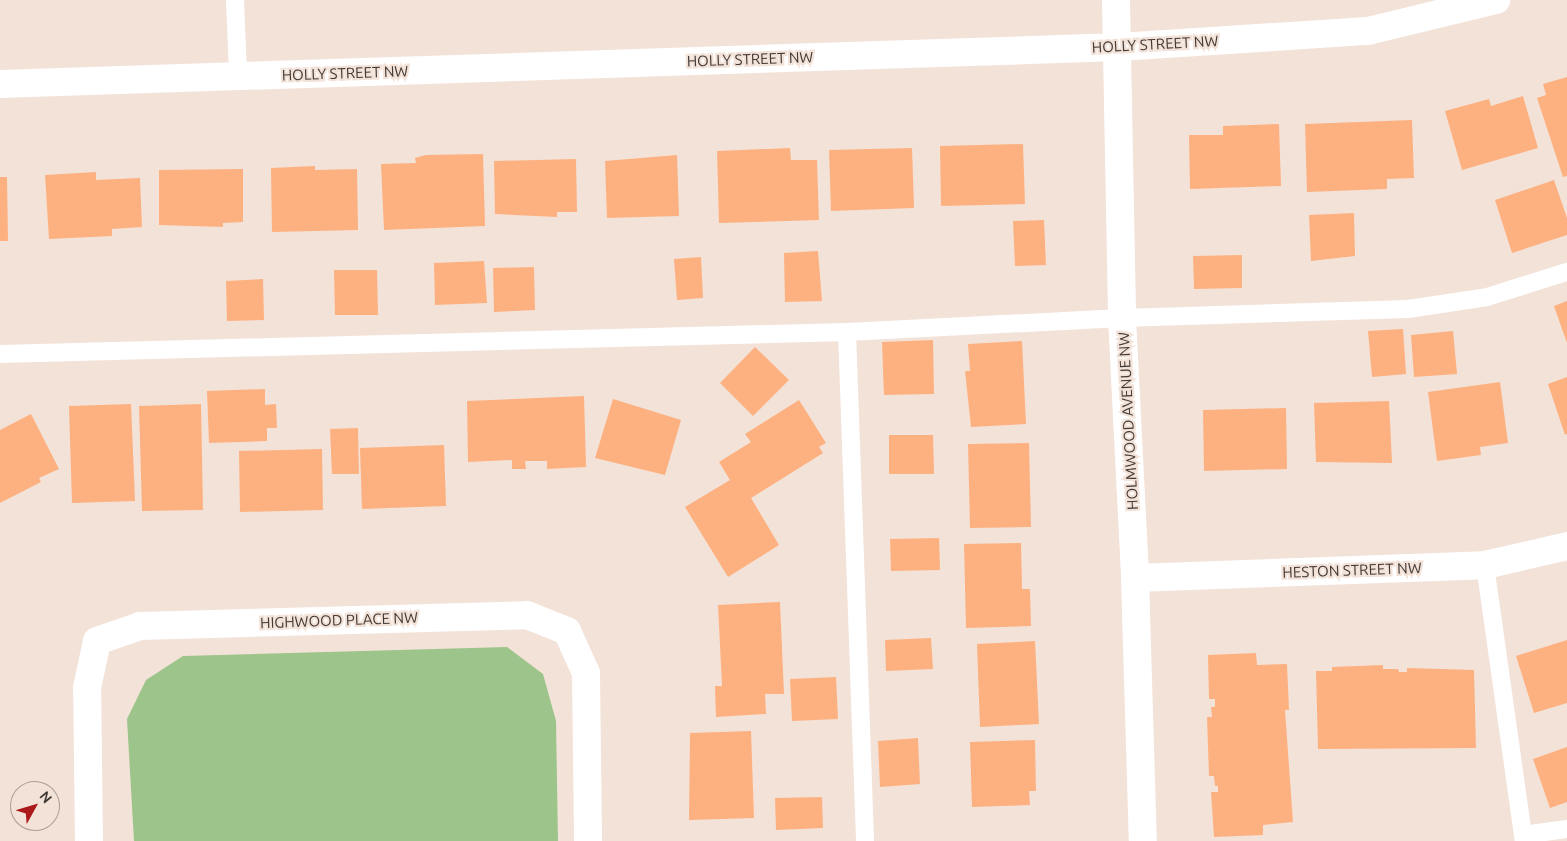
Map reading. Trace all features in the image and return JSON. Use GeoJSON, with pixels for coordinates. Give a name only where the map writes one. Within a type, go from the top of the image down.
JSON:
{"type":"FeatureCollection","features":[{"type":"Feature","properties":{"kind":"street","name":"HOLMWOOD AVENUE NW"},"geometry":{"type":"LineString","coordinates":[[1116,0],[1119,47],[1122,318],[1136,578],[1143,841]]}},
{"type":"Feature","properties":{"kind":"street","name":"HOLLY STREET NW"},"geometry":{"type":"LineString","coordinates":[[0,84],[1119,47],[1368,31],[1496,0]]}},
{"type":"Feature","properties":{"kind":"street","name":"HESTON STREET NW"},"geometry":{"type":"LineString","coordinates":[[1136,578],[1486,565],[1567,546]]}},
{"type":"Feature","properties":{"kind":"street","name":"HIGHWOOD PLACE NW"},"geometry":{"type":"LineString","coordinates":[[89,841],[87,688],[97,641],[140,626],[527,615],[567,631],[586,673],[588,841]]}},
{"type":"Feature","properties":{"kind":"lane"},"geometry":{"type":"LineString","coordinates":[[235,0],[238,76]]}},
{"type":"Feature","properties":{"kind":"lane"},"geometry":{"type":"LineString","coordinates":[[0,354],[846,332],[1122,318],[1408,310],[1487,297],[1567,272]]}},
{"type":"Feature","properties":{"kind":"lane"},"geometry":{"type":"LineString","coordinates":[[846,332],[865,841]]}},
{"type":"Feature","properties":{"kind":"lane"},"geometry":{"type":"LineString","coordinates":[[1486,565],[1524,838],[1567,829]]}},
{"type":"Feature","properties":{"kind":"green space"},"geometry":{"type":"Polygon","coordinates":[[[507,647],[543,674],[556,721],[558,841],[134,841],[127,719],[146,680],[183,656],[507,647]]]}},
{"type":"Feature","properties":{"kind":"building"},"geometry":{"type":"Polygon","coordinates":[[[1567,77],[1567,176],[1563,177],[1537,98],[1546,95],[1543,84],[1567,77]]]}},
{"type":"Feature","properties":{"kind":"building"},"geometry":{"type":"Polygon","coordinates":[[[1523,96],[1538,148],[1462,170],[1445,111],[1489,99],[1491,106],[1523,96]]]}},
{"type":"Feature","properties":{"kind":"building"},"geometry":{"type":"Polygon","coordinates":[[[1412,120],[1414,178],[1387,179],[1387,189],[1307,192],[1305,124],[1412,120]]]}},
{"type":"Feature","properties":{"kind":"building"},"geometry":{"type":"Polygon","coordinates":[[[1279,124],[1281,186],[1190,189],[1189,135],[1223,135],[1223,126],[1279,124]]]}},
{"type":"Feature","properties":{"kind":"building"},"geometry":{"type":"Polygon","coordinates":[[[1023,144],[1025,204],[941,206],[940,146],[1023,144]]]}},
{"type":"Feature","properties":{"kind":"building"},"geometry":{"type":"Polygon","coordinates":[[[790,148],[791,160],[817,160],[819,220],[719,223],[717,151],[790,148]]]}},
{"type":"Feature","properties":{"kind":"building"},"geometry":{"type":"Polygon","coordinates":[[[912,148],[914,208],[831,211],[829,150],[912,148]]]}},
{"type":"Feature","properties":{"kind":"building"},"geometry":{"type":"Polygon","coordinates":[[[483,154],[485,226],[384,230],[381,164],[416,163],[415,158],[426,155],[483,154]]]}},
{"type":"Feature","properties":{"kind":"building"},"geometry":{"type":"Polygon","coordinates":[[[677,155],[679,216],[607,218],[605,161],[677,155]]]}},
{"type":"Feature","properties":{"kind":"building"},"geometry":{"type":"Polygon","coordinates":[[[576,159],[577,212],[557,212],[557,217],[495,214],[494,161],[576,159]]]}},
{"type":"Feature","properties":{"kind":"building"},"geometry":{"type":"Polygon","coordinates":[[[315,166],[315,170],[357,169],[358,230],[272,232],[271,168],[315,166]]]}},
{"type":"Feature","properties":{"kind":"building"},"geometry":{"type":"Polygon","coordinates":[[[243,169],[243,222],[223,223],[223,227],[159,225],[159,170],[243,169]]]}},
{"type":"Feature","properties":{"kind":"building"},"geometry":{"type":"Polygon","coordinates":[[[96,172],[96,180],[140,178],[142,227],[112,229],[112,236],[49,239],[45,175],[96,172]]]}},
{"type":"Feature","properties":{"kind":"building"},"geometry":{"type":"Polygon","coordinates":[[[0,177],[7,177],[8,241],[0,241],[0,177]]]}},
{"type":"Feature","properties":{"kind":"building"},"geometry":{"type":"Polygon","coordinates":[[[1554,180],[1567,218],[1567,235],[1512,253],[1495,200],[1554,180]]]}},
{"type":"Feature","properties":{"kind":"building"},"geometry":{"type":"Polygon","coordinates":[[[1354,213],[1355,256],[1311,261],[1309,215],[1354,213]]]}},
{"type":"Feature","properties":{"kind":"building"},"geometry":{"type":"Polygon","coordinates":[[[1044,220],[1046,265],[1015,266],[1013,221],[1044,220]]]}},
{"type":"Feature","properties":{"kind":"building"},"geometry":{"type":"Polygon","coordinates":[[[818,251],[822,301],[785,302],[784,253],[818,251]]]}},
{"type":"Feature","properties":{"kind":"building"},"geometry":{"type":"Polygon","coordinates":[[[1242,255],[1242,288],[1194,289],[1193,256],[1242,255]]]}},
{"type":"Feature","properties":{"kind":"building"},"geometry":{"type":"Polygon","coordinates":[[[701,257],[703,298],[677,300],[674,259],[701,257]]]}},
{"type":"Feature","properties":{"kind":"building"},"geometry":{"type":"Polygon","coordinates":[[[484,261],[487,303],[435,305],[434,263],[484,261]]]}},
{"type":"Feature","properties":{"kind":"building"},"geometry":{"type":"Polygon","coordinates":[[[534,267],[535,310],[494,312],[493,268],[534,267]]]}},
{"type":"Feature","properties":{"kind":"building"},"geometry":{"type":"Polygon","coordinates":[[[334,270],[377,270],[378,315],[335,315],[334,270]]]}},
{"type":"Feature","properties":{"kind":"building"},"geometry":{"type":"Polygon","coordinates":[[[263,279],[264,320],[227,321],[226,281],[263,279]]]}},
{"type":"Feature","properties":{"kind":"building"},"geometry":{"type":"Polygon","coordinates":[[[1567,301],[1567,343],[1554,306],[1567,301]]]}},
{"type":"Feature","properties":{"kind":"building"},"geometry":{"type":"Polygon","coordinates":[[[1403,329],[1406,374],[1372,377],[1368,331],[1403,329]]]}},
{"type":"Feature","properties":{"kind":"building"},"geometry":{"type":"Polygon","coordinates":[[[1453,331],[1457,374],[1414,377],[1411,335],[1453,331]]]}},
{"type":"Feature","properties":{"kind":"building"},"geometry":{"type":"Polygon","coordinates":[[[933,340],[934,394],[884,395],[882,342],[933,340]]]}},
{"type":"Feature","properties":{"kind":"building"},"geometry":{"type":"Polygon","coordinates":[[[1022,341],[1026,424],[971,427],[965,371],[970,371],[968,344],[1022,341]]]}},
{"type":"Feature","properties":{"kind":"building"},"geometry":{"type":"Polygon","coordinates":[[[755,347],[789,380],[753,416],[720,383],[755,347]]]}},
{"type":"Feature","properties":{"kind":"building"},"geometry":{"type":"Polygon","coordinates":[[[1567,377],[1567,434],[1565,435],[1548,384],[1567,377]]]}},
{"type":"Feature","properties":{"kind":"building"},"geometry":{"type":"Polygon","coordinates":[[[1500,382],[1508,443],[1480,447],[1481,455],[1437,461],[1428,392],[1500,382]]]}},
{"type":"Feature","properties":{"kind":"building"},"geometry":{"type":"Polygon","coordinates":[[[265,389],[265,405],[276,404],[277,428],[267,428],[267,441],[209,443],[207,391],[265,389]]]}},
{"type":"Feature","properties":{"kind":"building"},"geometry":{"type":"Polygon","coordinates":[[[584,396],[586,467],[547,469],[547,461],[525,461],[526,469],[512,469],[512,460],[468,462],[467,401],[584,396]]]}},
{"type":"Feature","properties":{"kind":"building"},"geometry":{"type":"Polygon","coordinates":[[[613,399],[681,420],[665,475],[595,458],[613,399]]]}},
{"type":"Feature","properties":{"kind":"building"},"geometry":{"type":"Polygon","coordinates":[[[799,400],[826,443],[819,447],[823,453],[751,498],[779,545],[728,577],[685,507],[730,480],[719,462],[751,442],[745,434],[799,400]]]}},
{"type":"Feature","properties":{"kind":"building"},"geometry":{"type":"Polygon","coordinates":[[[1389,401],[1392,463],[1316,462],[1314,403],[1389,401]]]}},
{"type":"Feature","properties":{"kind":"building"},"geometry":{"type":"Polygon","coordinates":[[[131,404],[135,501],[72,503],[69,406],[131,404]]]}},
{"type":"Feature","properties":{"kind":"building"},"geometry":{"type":"Polygon","coordinates":[[[201,404],[203,510],[142,511],[139,406],[201,404]]]}},
{"type":"Feature","properties":{"kind":"building"},"geometry":{"type":"Polygon","coordinates":[[[1286,408],[1287,469],[1204,471],[1203,410],[1286,408]]]}},
{"type":"Feature","properties":{"kind":"building"},"geometry":{"type":"Polygon","coordinates":[[[31,414],[59,469],[39,478],[41,482],[0,503],[0,430],[31,414]]]}},
{"type":"Feature","properties":{"kind":"building"},"geometry":{"type":"Polygon","coordinates":[[[358,428],[359,474],[332,474],[330,429],[358,428]]]}},
{"type":"Feature","properties":{"kind":"building"},"geometry":{"type":"Polygon","coordinates":[[[889,435],[933,435],[934,474],[889,474],[889,435]]]}},
{"type":"Feature","properties":{"kind":"building"},"geometry":{"type":"Polygon","coordinates":[[[1029,443],[1031,527],[970,528],[968,444],[1029,443]]]}},
{"type":"Feature","properties":{"kind":"building"},"geometry":{"type":"Polygon","coordinates":[[[444,445],[446,506],[362,509],[360,448],[444,445]]]}},
{"type":"Feature","properties":{"kind":"building"},"geometry":{"type":"Polygon","coordinates":[[[322,449],[323,510],[240,512],[239,451],[322,449]]]}},
{"type":"Feature","properties":{"kind":"building"},"geometry":{"type":"Polygon","coordinates":[[[939,538],[940,570],[891,571],[890,539],[939,538]]]}},
{"type":"Feature","properties":{"kind":"building"},"geometry":{"type":"Polygon","coordinates":[[[1021,543],[1022,589],[1030,589],[1031,626],[966,628],[964,544],[1021,543]]]}},
{"type":"Feature","properties":{"kind":"building"},"geometry":{"type":"Polygon","coordinates":[[[780,602],[784,694],[765,694],[766,714],[716,717],[715,686],[722,686],[718,605],[780,602]]]}},
{"type":"Feature","properties":{"kind":"building"},"geometry":{"type":"Polygon","coordinates":[[[931,638],[933,669],[886,671],[885,640],[931,638]]]}},
{"type":"Feature","properties":{"kind":"building"},"geometry":{"type":"Polygon","coordinates":[[[1567,640],[1567,703],[1534,713],[1516,656],[1567,640]]]}},
{"type":"Feature","properties":{"kind":"building"},"geometry":{"type":"Polygon","coordinates":[[[1035,641],[1039,724],[980,727],[977,644],[1035,641]]]}},
{"type":"Feature","properties":{"kind":"building"},"geometry":{"type":"Polygon","coordinates":[[[1256,653],[1257,665],[1287,664],[1289,710],[1285,710],[1293,822],[1263,825],[1263,835],[1214,837],[1211,792],[1218,792],[1218,786],[1215,786],[1214,776],[1209,776],[1207,717],[1212,717],[1211,707],[1215,707],[1215,699],[1209,699],[1208,655],[1256,653]]]}},
{"type":"Feature","properties":{"kind":"building"},"geometry":{"type":"Polygon","coordinates":[[[1383,665],[1383,669],[1398,669],[1399,672],[1407,672],[1407,668],[1474,670],[1476,748],[1318,749],[1316,671],[1332,671],[1332,667],[1383,665]]]}},
{"type":"Feature","properties":{"kind":"building"},"geometry":{"type":"Polygon","coordinates":[[[836,677],[838,719],[792,721],[790,679],[836,677]]]}},
{"type":"Feature","properties":{"kind":"building"},"geometry":{"type":"Polygon","coordinates":[[[751,731],[754,818],[689,820],[690,733],[751,731]]]}},
{"type":"Feature","properties":{"kind":"building"},"geometry":{"type":"Polygon","coordinates":[[[918,738],[920,784],[880,787],[878,741],[918,738]]]}},
{"type":"Feature","properties":{"kind":"building"},"geometry":{"type":"Polygon","coordinates":[[[1035,740],[1036,791],[1029,791],[1030,805],[972,807],[970,742],[1035,740]]]}},
{"type":"Feature","properties":{"kind":"building"},"geometry":{"type":"Polygon","coordinates":[[[1567,747],[1567,802],[1550,808],[1533,759],[1567,747]]]}},
{"type":"Feature","properties":{"kind":"building"},"geometry":{"type":"Polygon","coordinates":[[[822,797],[823,828],[776,830],[775,798],[822,797]]]}}]}
